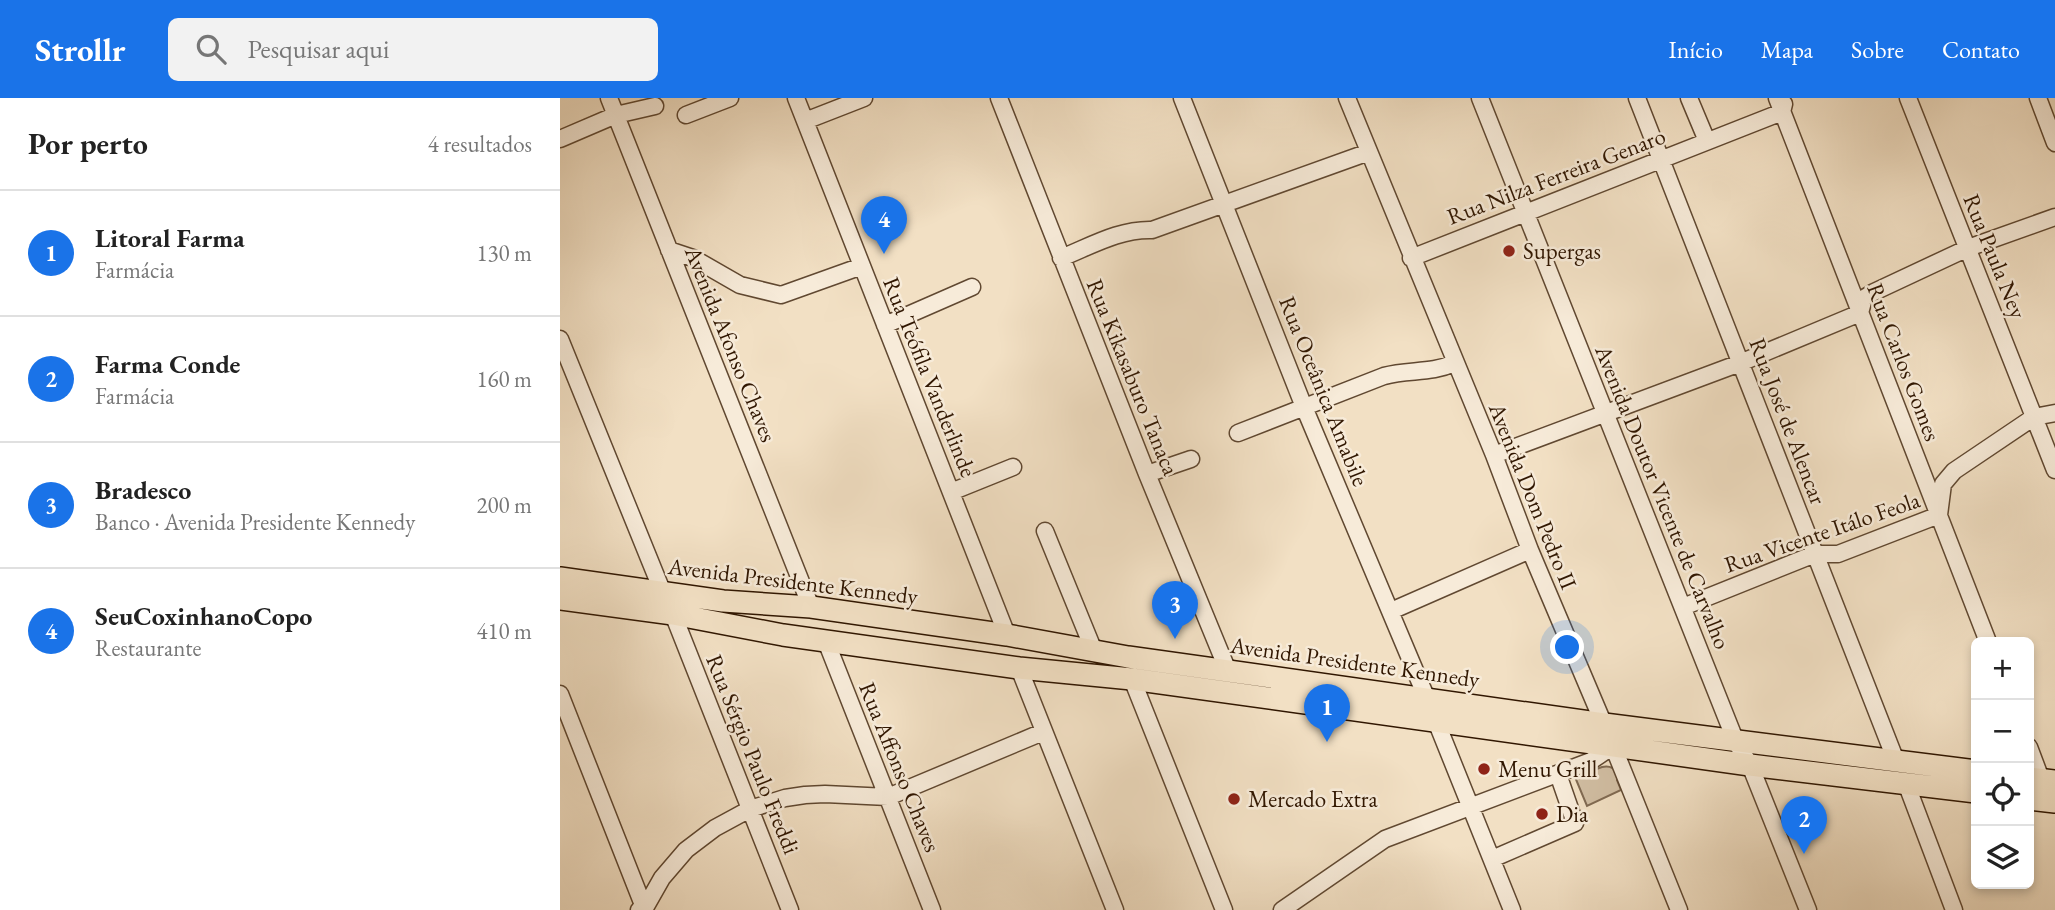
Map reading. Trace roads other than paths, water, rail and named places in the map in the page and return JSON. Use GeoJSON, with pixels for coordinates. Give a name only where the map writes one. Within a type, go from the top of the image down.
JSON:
{"type":"FeatureCollection","features":[{"type":"Feature","properties":{"kind":"main road","name":"Avenida Presidente Kennedy"},"geometry":{"type":"LineString","coordinates":[[560,578],[723,601],[811,607],[1228,671],[1604,724],[1971,770]]}},
{"type":"Feature","properties":{"kind":"main road","name":"Avenida Presidente Kennedy"},"geometry":{"type":"LineString","coordinates":[[560,599],[1019,668],[1132,679],[1750,765],[1971,791]]}},
{"type":"Feature","properties":{"kind":"main road"},"geometry":{"type":"LineString","coordinates":[[826,641],[832,631],[841,625],[896,629],[933,625]]}},
{"type":"Feature","properties":{"kind":"main road"},"geometry":{"type":"LineString","coordinates":[[923,654],[934,647],[994,651],[1004,645],[1007,635]]}},
{"type":"Feature","properties":{"kind":"street","name":"Avenida Afonso Chaves"},"geometry":{"type":"LineString","coordinates":[[610,98],[811,607]]}},
{"type":"Feature","properties":{"kind":"street","name":"Rua Teófila Vanderlinde"},"geometry":{"type":"LineString","coordinates":[[796,98],[1007,635]]}},
{"type":"Feature","properties":{"kind":"street"},"geometry":{"type":"LineString","coordinates":[[805,121],[864,98]]}},
{"type":"Feature","properties":{"kind":"street","name":"Rua Kikasaburo Tanaca"},"geometry":{"type":"LineString","coordinates":[[999,98],[1147,474],[1228,671]]}},
{"type":"Feature","properties":{"kind":"street","name":"Rua Oceânica Amabile"},"geometry":{"type":"LineString","coordinates":[[1182,98],[1304,407],[1427,699]]}},
{"type":"Feature","properties":{"kind":"street","name":"Avenida Dom Pedro II"},"geometry":{"type":"LineString","coordinates":[[1347,98],[1679,910]]}},
{"type":"Feature","properties":{"kind":"street","name":"Avenida Doutor Vicente de Carvalho"},"geometry":{"type":"LineString","coordinates":[[1480,98],[1736,742],[1750,765],[1808,910]]}},
{"type":"Feature","properties":{"kind":"street","name":"Rua José de Alencar"},"geometry":{"type":"LineString","coordinates":[[1637,98],[1896,761]]}},
{"type":"Feature","properties":{"kind":"street"},"geometry":{"type":"LineString","coordinates":[[1689,98],[1707,141]]}},
{"type":"Feature","properties":{"kind":"street","name":"Rua Paula Ney"},"geometry":{"type":"LineString","coordinates":[[1908,98],[2055,470]]}},
{"type":"Feature","properties":{"kind":"street"},"geometry":{"type":"LineString","coordinates":[[2038,98],[2055,143]]}},
{"type":"Feature","properties":{"kind":"street"},"geometry":{"type":"LineString","coordinates":[[686,115],[727,99]]}},
{"type":"Feature","properties":{"kind":"street","name":"Rua Nilza Ferreira Genaro"},"geometry":{"type":"LineString","coordinates":[[1411,258],[1707,141],[1782,103]]}},
{"type":"Feature","properties":{"kind":"street","name":"Rua Carlos Gomes"},"geometry":{"type":"LineString","coordinates":[[1782,103],[1860,313],[1986,637]]}},
{"type":"Feature","properties":{"kind":"street"},"geometry":{"type":"LineString","coordinates":[[560,139],[616,115],[655,106]]}},
{"type":"Feature","properties":{"kind":"street"},"geometry":{"type":"LineString","coordinates":[[1061,258],[1121,233],[1133,229],[1152,230],[1369,152]]}},
{"type":"Feature","properties":{"kind":"street"},"geometry":{"type":"LineString","coordinates":[[1494,455],[1740,363],[1860,313],[1864,298],[1968,248],[2055,217]]}},
{"type":"Feature","properties":{"kind":"street"},"geometry":{"type":"LineString","coordinates":[[670,250],[693,258],[740,285],[781,295],[862,266]]}},
{"type":"Feature","properties":{"kind":"street"},"geometry":{"type":"LineString","coordinates":[[885,325],[972,287]]}},
{"type":"Feature","properties":{"kind":"street"},"geometry":{"type":"LineString","coordinates":[[560,339],[663,593]]}},
{"type":"Feature","properties":{"kind":"street"},"geometry":{"type":"LineString","coordinates":[[1238,433],[1384,376],[1399,372],[1439,370],[1454,363]]}},
{"type":"Feature","properties":{"kind":"street","name":"Rua Vicente Itálo Feola"},"geometry":{"type":"LineString","coordinates":[[1683,607],[1815,554],[1838,554],[1939,515],[1943,484],[1954,471],[2034,417],[2055,413]]}},
{"type":"Feature","properties":{"kind":"street"},"geometry":{"type":"LineString","coordinates":[[1147,474],[1191,459]]}},
{"type":"Feature","properties":{"kind":"street"},"geometry":{"type":"LineString","coordinates":[[951,492],[1013,467]]}},
{"type":"Feature","properties":{"kind":"street"},"geometry":{"type":"LineString","coordinates":[[1045,531],[1094,651]]}},
{"type":"Feature","properties":{"kind":"street"},"geometry":{"type":"LineString","coordinates":[[1391,611],[1530,550]]}},
{"type":"Feature","properties":{"kind":"street","name":"Rua Sérgio Paulo Freddi"},"geometry":{"type":"LineString","coordinates":[[673,614],[790,910]]}},
{"type":"Feature","properties":{"kind":"street","name":"Rua Affonso Chaves"},"geometry":{"type":"LineString","coordinates":[[826,641],[932,910]]}},
{"type":"Feature","properties":{"kind":"street"},"geometry":{"type":"LineString","coordinates":[[1019,668],[1115,910]]}},
{"type":"Feature","properties":{"kind":"street"},"geometry":{"type":"LineString","coordinates":[[1132,679],[1224,910]]}},
{"type":"Feature","properties":{"kind":"street"},"geometry":{"type":"LineString","coordinates":[[560,694],[643,909]]}},
{"type":"Feature","properties":{"kind":"street"},"geometry":{"type":"LineString","coordinates":[[1436,721],[1512,910]]}},
{"type":"Feature","properties":{"kind":"street"},"geometry":{"type":"LineString","coordinates":[[643,909],[662,878],[686,850],[715,828],[750,809],[805,795],[888,797],[1043,732]]}},
{"type":"Feature","properties":{"kind":"street"},"geometry":{"type":"LineString","coordinates":[[1282,910],[1385,839],[1591,761],[1614,746]]}},
{"type":"Feature","properties":{"kind":"street"},"geometry":{"type":"LineString","coordinates":[[2034,759],[2048,791]]}},
{"type":"Feature","properties":{"kind":"street"},"geometry":{"type":"LineString","coordinates":[[1492,859],[1575,823],[1558,774]]}},
{"type":"Feature","properties":{"kind":"street"},"geometry":{"type":"LineString","coordinates":[[1906,783],[1954,910]]}},
{"type":"Feature","properties":{"kind":"place","name":"Supergas"},"geometry":{"type":"Point","coordinates":[1509,251]}},
{"type":"Feature","properties":{"kind":"place","name":"SeuCoxinhanoCopo"},"geometry":{"type":"Point","coordinates":[884,254]}},
{"type":"Feature","properties":{"kind":"place","name":"Bradesco"},"geometry":{"type":"Point","coordinates":[1175,639]}},
{"type":"Feature","properties":{"kind":"place","name":"Litoral Farma"},"geometry":{"type":"Point","coordinates":[1327,742]}},
{"type":"Feature","properties":{"kind":"place","name":"Menu Grill"},"geometry":{"type":"Point","coordinates":[1484,769]}},
{"type":"Feature","properties":{"kind":"place","name":"Mercado Extra"},"geometry":{"type":"Point","coordinates":[1234,799]}},
{"type":"Feature","properties":{"kind":"place","name":"Dia"},"geometry":{"type":"Point","coordinates":[1542,814]}},
{"type":"Feature","properties":{"kind":"place","name":"Farma Conde"},"geometry":{"type":"Point","coordinates":[1804,854]}}]}
